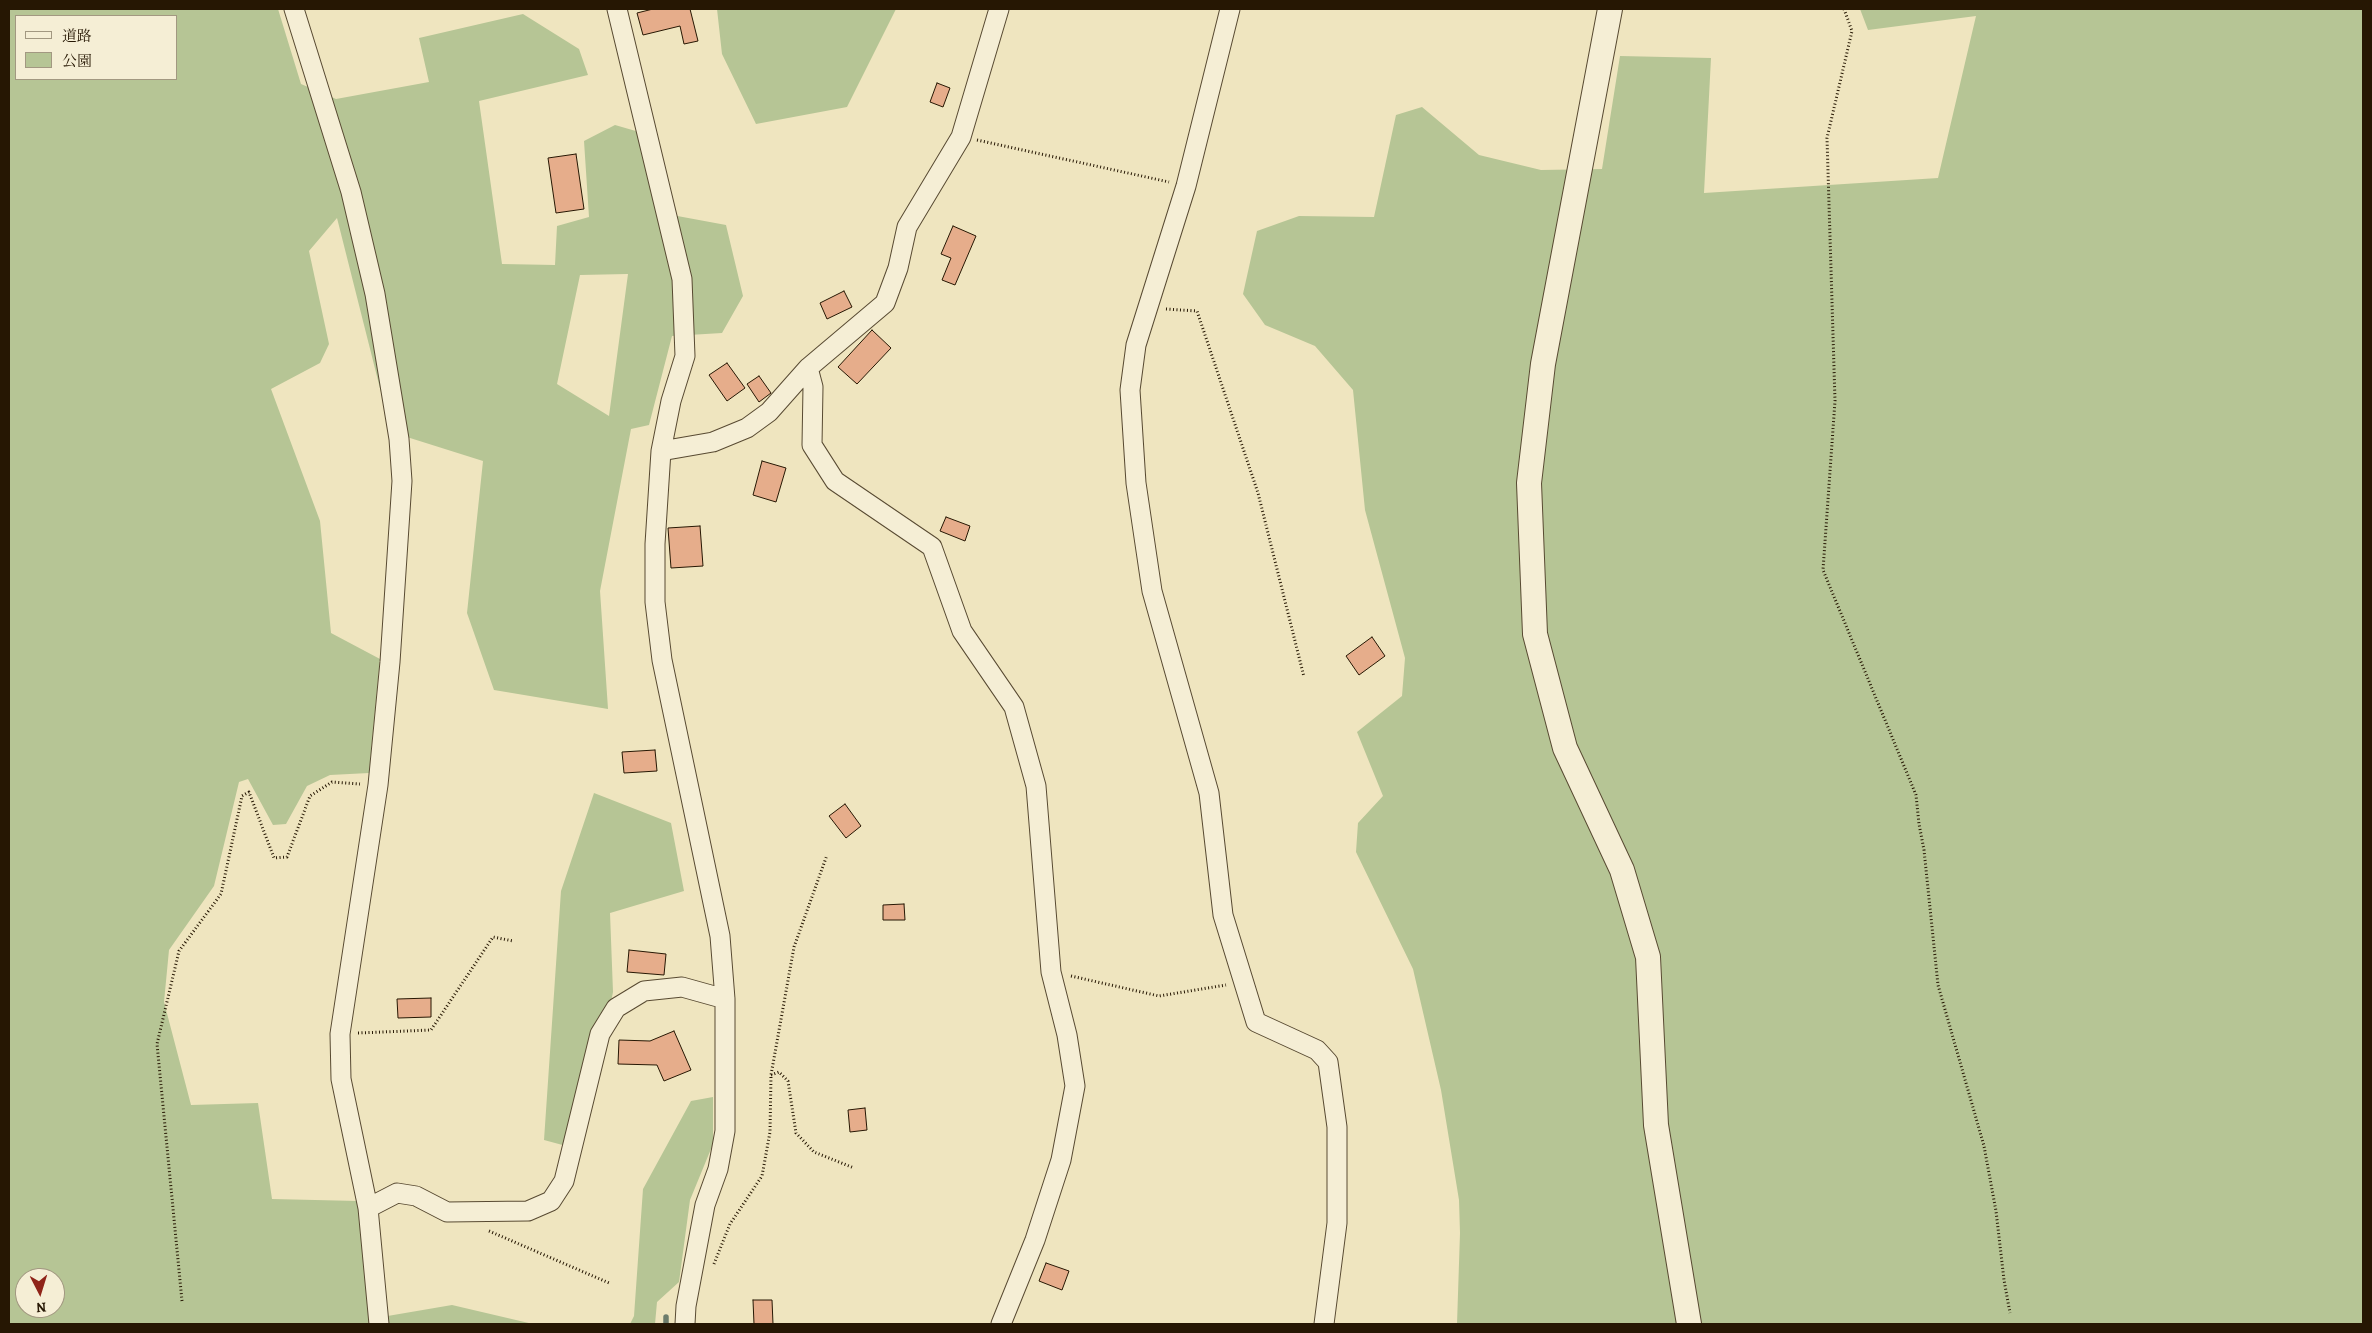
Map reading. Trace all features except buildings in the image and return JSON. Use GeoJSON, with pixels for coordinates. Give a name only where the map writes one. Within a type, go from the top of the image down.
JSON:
{"type":"FeatureCollection","features":[{"type":"Feature","properties":{"kind":"street"},"geometry":{"type":"LineString","coordinates":[[294,9],[351,192],[375,294],[399,439],[402,481],[390,662],[378,785],[340,1034],[341,1079],[368,1208],[379,1324]]}},
{"type":"Feature","properties":{"kind":"street"},"geometry":{"type":"LineString","coordinates":[[617,9],[682,279],[685,356],[671,401],[662,451],[655,544],[655,602],[662,660],[720,936],[724,999],[725,1131],[718,1169],[705,1205],[686,1306],[685,1324]]}},
{"type":"Feature","properties":{"kind":"street"},"geometry":{"type":"LineString","coordinates":[[662,451],[712,442],[747,428],[769,412],[808,368],[884,303],[898,268],[906,227],[961,137],[999,9]]}},
{"type":"Feature","properties":{"kind":"street"},"geometry":{"type":"LineString","coordinates":[[1230,9],[1186,186],[1136,345],[1130,390],[1136,483],[1152,591],[1209,793],[1223,915],[1256,1022],[1317,1050],[1328,1062],[1337,1127],[1337,1223],[1324,1324]]}},
{"type":"Feature","properties":{"kind":"street"},"geometry":{"type":"LineString","coordinates":[[1610,9],[1542,364],[1529,484],[1535,634],[1565,748],[1622,870],[1648,958],[1656,1125],[1689,1324]]}},
{"type":"Feature","properties":{"kind":"street"},"geometry":{"type":"LineString","coordinates":[[808,368],[813,387],[812,445],[835,480],[932,548],[962,631],[1014,708],[1036,786],[1051,972],[1067,1036],[1075,1086],[1061,1160],[1035,1240],[1001,1324]]}},
{"type":"Feature","properties":{"kind":"street"},"geometry":{"type":"LineString","coordinates":[[368,1208],[397,1193],[416,1196],[447,1212],[528,1211],[551,1201],[564,1181],[600,1034],[616,1008],[644,991],[682,987],[724,999]]}},
{"type":"Feature","properties":{"kind":"path"},"geometry":{"type":"LineString","coordinates":[[1844,9],[1852,31],[1827,138],[1835,401],[1823,570],[1916,795],[1924,850],[1938,985],[1984,1146],[1996,1211],[2010,1313]]}},
{"type":"Feature","properties":{"kind":"path"},"geometry":{"type":"LineString","coordinates":[[961,137],[1186,186]]}},
{"type":"Feature","properties":{"kind":"path"},"geometry":{"type":"LineString","coordinates":[[1148,308],[1197,311],[1258,493],[1304,677]]}},
{"type":"Feature","properties":{"kind":"path"},"geometry":{"type":"LineString","coordinates":[[182,1300],[157,1044],[179,951],[221,894],[242,796],[250,792],[274,858],[281,858],[287,857],[310,796],[332,782],[378,785]]}},
{"type":"Feature","properties":{"kind":"path"},"geometry":{"type":"LineString","coordinates":[[713,1266],[730,1224],[762,1176],[770,1132],[771,1075],[794,947],[827,855]]}},
{"type":"Feature","properties":{"kind":"path"},"geometry":{"type":"LineString","coordinates":[[340,1034],[431,1030],[493,937],[513,941]]}},
{"type":"Feature","properties":{"kind":"path"},"geometry":{"type":"LineString","coordinates":[[1051,972],[1159,996],[1244,982]]}},
{"type":"Feature","properties":{"kind":"path"},"geometry":{"type":"LineString","coordinates":[[771,1075],[779,1072],[788,1081],[796,1133],[814,1152],[854,1168]]}},
{"type":"Feature","properties":{"kind":"path"},"geometry":{"type":"LineString","coordinates":[[483,1228],[609,1283]]}},
{"type":"Feature","properties":{"kind":"green space"},"geometry":{"type":"Polygon","coordinates":[[[9,9],[278,9],[301,84],[336,99],[429,82],[419,38],[523,14],[579,49],[588,75],[479,101],[502,264],[555,265],[557,226],[589,217],[584,141],[615,125],[653,136],[672,215],[726,225],[743,296],[722,333],[672,336],[649,425],[631,429],[600,591],[608,709],[494,690],[467,613],[483,461],[391,432],[337,218],[309,251],[329,344],[320,363],[271,389],[320,521],[331,633],[380,659],[369,773],[330,775],[307,786],[286,824],[273,825],[248,779],[239,782],[214,886],[169,950],[164,1002],[191,1105],[258,1103],[272,1199],[358,1201],[370,1319],[452,1305],[533,1324],[9,1324],[9,9]],[[628,274],[580,275],[557,384],[609,416],[628,274]]]}},
{"type":"Feature","properties":{"kind":"green space"},"geometry":{"type":"Polygon","coordinates":[[[717,9],[896,9],[847,107],[756,124],[722,54],[717,9]]]}},
{"type":"Feature","properties":{"kind":"green space"},"geometry":{"type":"Polygon","coordinates":[[[1860,9],[2363,9],[2363,1324],[1457,1324],[1460,1233],[1459,1200],[1441,1090],[1413,969],[1356,852],[1358,823],[1383,796],[1357,732],[1402,696],[1405,658],[1365,510],[1353,390],[1315,346],[1265,325],[1243,294],[1257,231],[1299,216],[1374,217],[1396,115],[1422,107],[1479,155],[1541,170],[1602,169],[1620,56],[1711,58],[1704,193],[1938,178],[1976,16],[1868,30],[1860,9]]]}},
{"type":"Feature","properties":{"kind":"green space"},"geometry":{"type":"Polygon","coordinates":[[[594,793],[671,823],[684,891],[610,913],[613,992],[581,1150],[544,1140],[561,891],[594,793]]]}},
{"type":"Feature","properties":{"kind":"green space"},"geometry":{"type":"Polygon","coordinates":[[[713,1097],[713,1144],[690,1200],[679,1282],[657,1302],[655,1324],[630,1324],[634,1316],[643,1189],[691,1101],[713,1097]]]}},
{"type":"Feature","properties":{"kind":"waterway"},"geometry":{"type":"LineString","coordinates":[[666,1317],[666,1324]]}}]}
